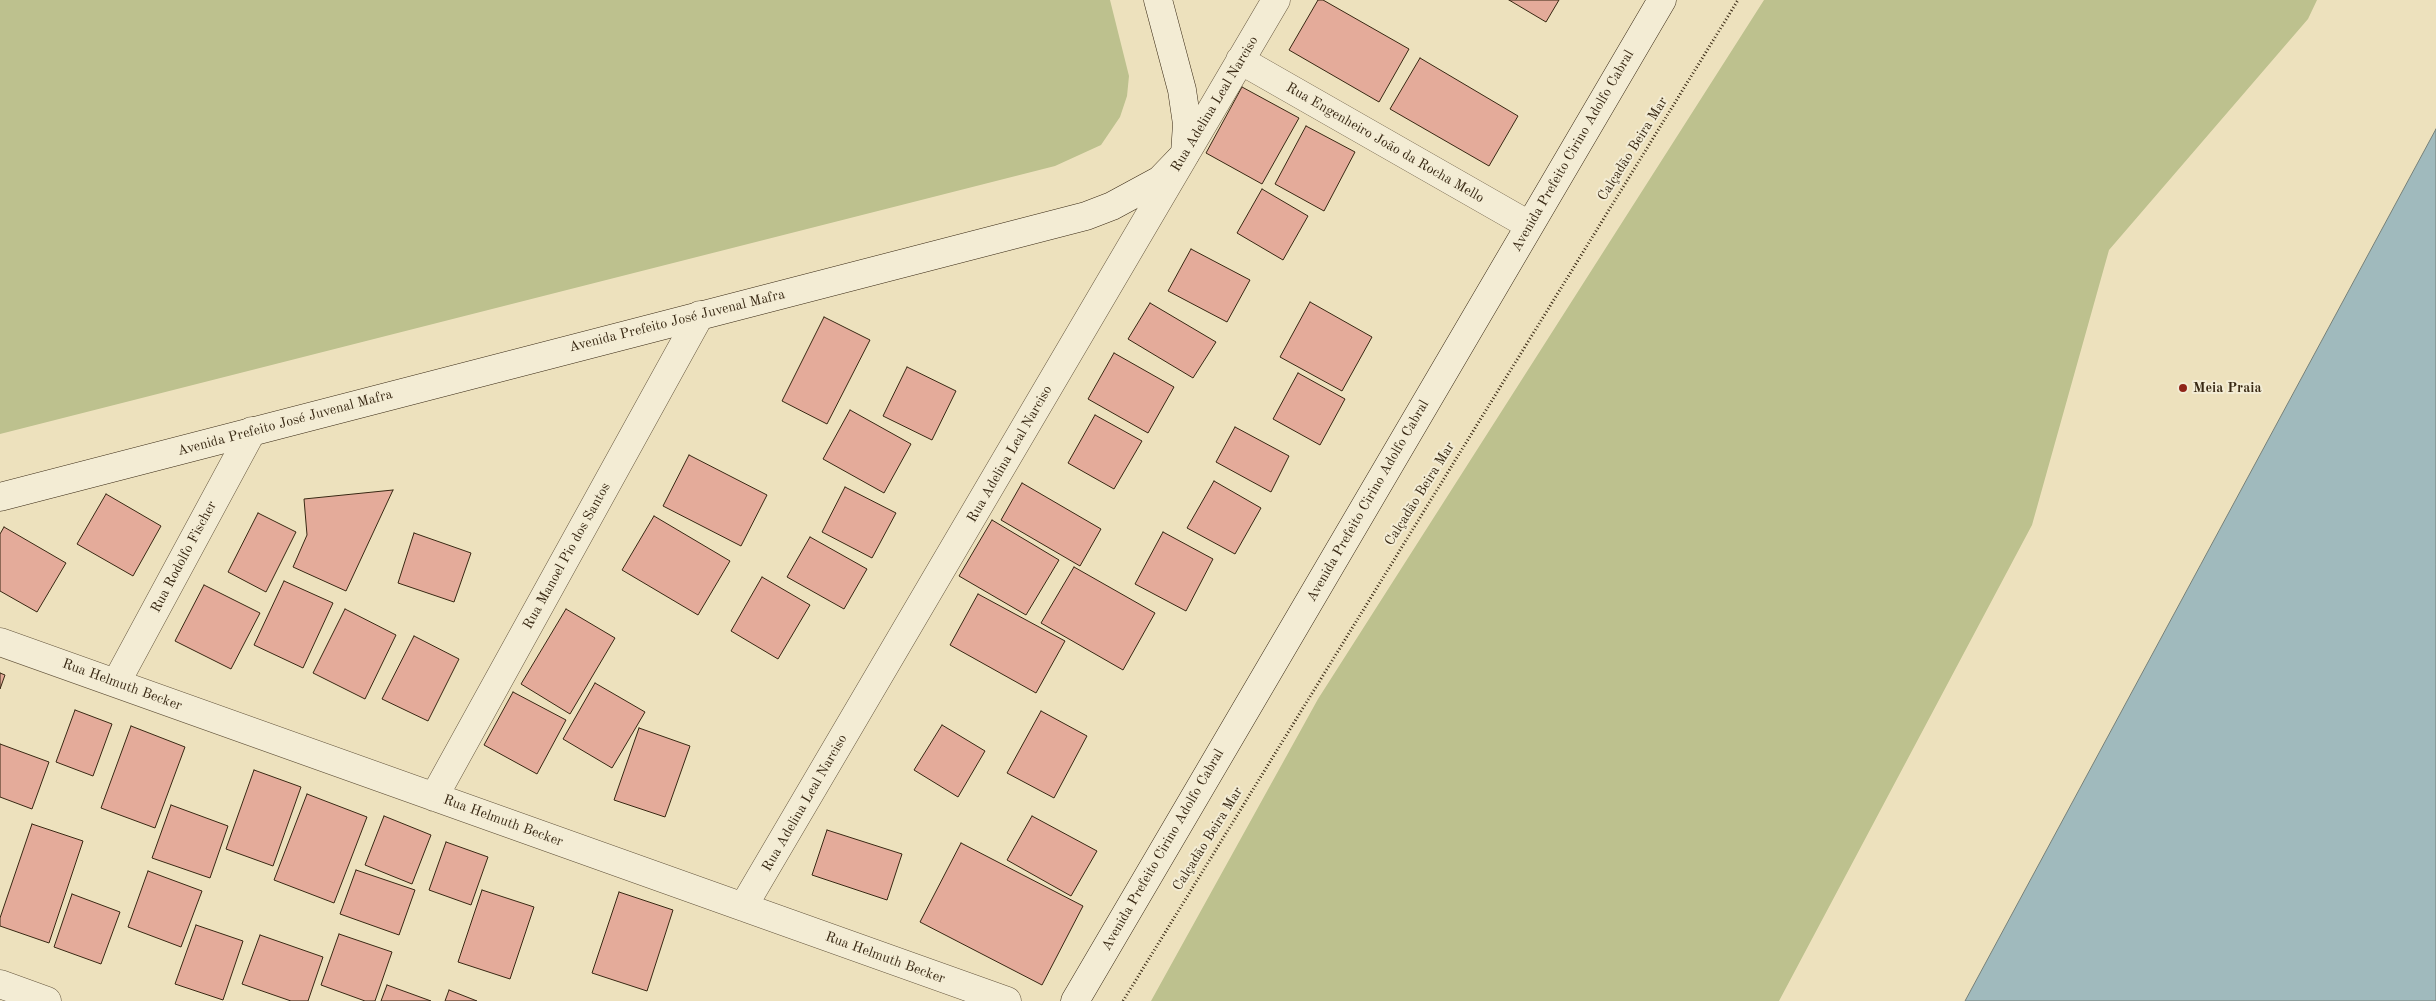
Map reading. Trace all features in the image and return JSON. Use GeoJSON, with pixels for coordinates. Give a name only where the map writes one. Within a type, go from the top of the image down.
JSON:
{"type":"FeatureCollection","features":[{"type":"Feature","properties":{"kind":"street"},"geometry":{"type":"LineString","coordinates":[[1158,0],[1182,90],[1187,124],[1185,154]]}},
{"type":"Feature","properties":{"kind":"street","name":"Rua Adelina Leal Narciso"},"geometry":{"type":"LineString","coordinates":[[744,907],[1276,0]]}},
{"type":"Feature","properties":{"kind":"street","name":"Avenida Prefeito Cirino Adolfo Cabral"},"geometry":{"type":"LineString","coordinates":[[1075,1001],[1662,0]]}},
{"type":"Feature","properties":{"kind":"street","name":"Rua Engenheiro João da Rocha Mello"},"geometry":{"type":"LineString","coordinates":[[1240,60],[1530,225]]}},
{"type":"Feature","properties":{"kind":"street","name":"Avenida Prefeito José Juvenal Mafra"},"geometry":{"type":"LineString","coordinates":[[0,496],[1086,216],[1137,194],[1160,180],[1185,154]]}},
{"type":"Feature","properties":{"kind":"street","name":"Rua Manoel Pio dos Santos"},"geometry":{"type":"LineString","coordinates":[[434,797],[700,315]]}},
{"type":"Feature","properties":{"kind":"street","name":"Rua Rodolfo Fischer"},"geometry":{"type":"LineString","coordinates":[[116,683],[252,431]]}},
{"type":"Feature","properties":{"kind":"street","name":"Rua Helmuth Becker"},"geometry":{"type":"LineString","coordinates":[[0,642],[1007,1001]]}},
{"type":"Feature","properties":{"kind":"street"},"geometry":{"type":"LineString","coordinates":[[0,984],[47,1001]]}},
{"type":"Feature","properties":{"kind":"path","name":"Calçadão Beira Mar"},"geometry":{"type":"LineString","coordinates":[[1123,1001],[1738,0]]}},
{"type":"Feature","properties":{"kind":"green space"},"geometry":{"type":"Polygon","coordinates":[[[0,0],[1110,0],[1129,76],[1127,96],[1120,117],[1101,145],[1055,166],[0,434],[0,0]]]}},
{"type":"Feature","properties":{"kind":"green space"},"geometry":{"type":"Polygon","coordinates":[[[1764,0],[2317,0],[2308,19],[2109,250],[2032,525],[1779,1001],[1151,1001],[1318,699],[1764,0]]]}},
{"type":"Feature","properties":{"kind":"water"},"geometry":{"type":"Polygon","coordinates":[[[2436,129],[2436,1001],[1965,1001],[2436,129]]]}},
{"type":"Feature","properties":{"kind":"building"},"geometry":{"type":"Polygon","coordinates":[[[1318,0],[1323,0],[1409,49],[1379,102],[1289,50],[1318,0]]]}},
{"type":"Feature","properties":{"kind":"building"},"geometry":{"type":"Polygon","coordinates":[[[1509,0],[1559,0],[1546,22],[1509,0]]]}},
{"type":"Feature","properties":{"kind":"building"},"geometry":{"type":"Polygon","coordinates":[[[1420,58],[1518,116],[1489,166],[1390,109],[1420,58]]]}},
{"type":"Feature","properties":{"kind":"building"},"geometry":{"type":"Polygon","coordinates":[[[1242,87],[1299,118],[1262,184],[1206,153],[1242,87]]]}},
{"type":"Feature","properties":{"kind":"building"},"geometry":{"type":"Polygon","coordinates":[[[1306,126],[1355,152],[1324,211],[1275,184],[1306,126]]]}},
{"type":"Feature","properties":{"kind":"building"},"geometry":{"type":"Polygon","coordinates":[[[1262,189],[1308,216],[1283,260],[1237,233],[1262,189]]]}},
{"type":"Feature","properties":{"kind":"building"},"geometry":{"type":"Polygon","coordinates":[[[1191,249],[1250,280],[1227,322],[1168,291],[1191,249]]]}},
{"type":"Feature","properties":{"kind":"building"},"geometry":{"type":"Polygon","coordinates":[[[1310,302],[1372,337],[1342,391],[1280,357],[1310,302]]]}},
{"type":"Feature","properties":{"kind":"building"},"geometry":{"type":"Polygon","coordinates":[[[1150,303],[1216,342],[1193,378],[1128,339],[1150,303]]]}},
{"type":"Feature","properties":{"kind":"building"},"geometry":{"type":"Polygon","coordinates":[[[824,317],[870,340],[827,424],[782,401],[824,317]]]}},
{"type":"Feature","properties":{"kind":"building"},"geometry":{"type":"Polygon","coordinates":[[[1114,353],[1174,387],[1148,433],[1088,399],[1114,353]]]}},
{"type":"Feature","properties":{"kind":"building"},"geometry":{"type":"Polygon","coordinates":[[[907,367],[956,391],[932,440],[883,416],[907,367]]]}},
{"type":"Feature","properties":{"kind":"building"},"geometry":{"type":"Polygon","coordinates":[[[1298,373],[1345,399],[1320,445],[1273,419],[1298,373]]]}},
{"type":"Feature","properties":{"kind":"building"},"geometry":{"type":"Polygon","coordinates":[[[850,410],[911,444],[884,493],[823,459],[850,410]]]}},
{"type":"Feature","properties":{"kind":"building"},"geometry":{"type":"Polygon","coordinates":[[[1095,415],[1142,441],[1114,489],[1068,463],[1095,415]]]}},
{"type":"Feature","properties":{"kind":"building"},"geometry":{"type":"Polygon","coordinates":[[[1235,427],[1289,456],[1271,492],[1216,462],[1235,427]]]}},
{"type":"Feature","properties":{"kind":"building"},"geometry":{"type":"Polygon","coordinates":[[[689,455],[767,495],[741,546],[663,506],[689,455]]]}},
{"type":"Feature","properties":{"kind":"building"},"geometry":{"type":"Polygon","coordinates":[[[1214,481],[1261,508],[1235,554],[1187,528],[1214,481]]]}},
{"type":"Feature","properties":{"kind":"building"},"geometry":{"type":"Polygon","coordinates":[[[1022,483],[1101,529],[1080,566],[1001,520],[1022,483]]]}},
{"type":"Feature","properties":{"kind":"building"},"geometry":{"type":"Polygon","coordinates":[[[845,487],[896,513],[872,558],[822,532],[845,487]]]}},
{"type":"Feature","properties":{"kind":"building"},"geometry":{"type":"Polygon","coordinates":[[[393,490],[346,591],[293,567],[307,535],[304,499],[393,490]]]}},
{"type":"Feature","properties":{"kind":"building"},"geometry":{"type":"Polygon","coordinates":[[[106,494],[161,526],[133,576],[77,544],[106,494]]]}},
{"type":"Feature","properties":{"kind":"building"},"geometry":{"type":"Polygon","coordinates":[[[258,513],[296,532],[266,592],[228,572],[258,513]]]}},
{"type":"Feature","properties":{"kind":"building"},"geometry":{"type":"Polygon","coordinates":[[[654,516],[730,561],[698,615],[622,570],[654,516]]]}},
{"type":"Feature","properties":{"kind":"building"},"geometry":{"type":"Polygon","coordinates":[[[992,520],[1059,560],[1026,615],[959,576],[992,520]]]}},
{"type":"Feature","properties":{"kind":"building"},"geometry":{"type":"Polygon","coordinates":[[[4,527],[66,563],[37,612],[0,591],[0,534],[4,527]]]}},
{"type":"Feature","properties":{"kind":"building"},"geometry":{"type":"Polygon","coordinates":[[[1163,532],[1213,559],[1186,611],[1135,584],[1163,532]]]}},
{"type":"Feature","properties":{"kind":"building"},"geometry":{"type":"Polygon","coordinates":[[[414,533],[471,553],[454,602],[398,583],[414,533]]]}},
{"type":"Feature","properties":{"kind":"building"},"geometry":{"type":"Polygon","coordinates":[[[810,537],[867,569],[844,609],[787,577],[810,537]]]}},
{"type":"Feature","properties":{"kind":"building"},"geometry":{"type":"Polygon","coordinates":[[[1074,567],[1155,613],[1123,670],[1041,623],[1074,567]]]}},
{"type":"Feature","properties":{"kind":"building"},"geometry":{"type":"Polygon","coordinates":[[[762,577],[810,605],[778,659],[731,631],[762,577]]]}},
{"type":"Feature","properties":{"kind":"building"},"geometry":{"type":"Polygon","coordinates":[[[284,581],[333,603],[303,668],[254,645],[284,581]]]}},
{"type":"Feature","properties":{"kind":"building"},"geometry":{"type":"Polygon","coordinates":[[[204,585],[260,613],[231,669],[175,641],[204,585]]]}},
{"type":"Feature","properties":{"kind":"building"},"geometry":{"type":"Polygon","coordinates":[[[978,594],[1065,641],[1036,693],[950,645],[978,594]]]}},
{"type":"Feature","properties":{"kind":"building"},"geometry":{"type":"Polygon","coordinates":[[[345,609],[396,635],[365,699],[313,673],[345,609]]]}},
{"type":"Feature","properties":{"kind":"building"},"geometry":{"type":"Polygon","coordinates":[[[566,609],[615,638],[570,714],[521,684],[566,609]]]}},
{"type":"Feature","properties":{"kind":"building"},"geometry":{"type":"Polygon","coordinates":[[[414,636],[459,659],[428,721],[382,699],[414,636]]]}},
{"type":"Feature","properties":{"kind":"building"},"geometry":{"type":"Polygon","coordinates":[[[0,673],[5,675],[0,689],[0,673]]]}},
{"type":"Feature","properties":{"kind":"building"},"geometry":{"type":"Polygon","coordinates":[[[595,683],[645,712],[612,768],[563,739],[595,683]]]}},
{"type":"Feature","properties":{"kind":"building"},"geometry":{"type":"Polygon","coordinates":[[[513,692],[566,720],[537,774],[484,745],[513,692]]]}},
{"type":"Feature","properties":{"kind":"building"},"geometry":{"type":"Polygon","coordinates":[[[75,710],[112,724],[93,776],[56,762],[75,710]]]}},
{"type":"Feature","properties":{"kind":"building"},"geometry":{"type":"Polygon","coordinates":[[[1041,711],[1087,736],[1054,798],[1007,773],[1041,711]]]}},
{"type":"Feature","properties":{"kind":"building"},"geometry":{"type":"Polygon","coordinates":[[[942,725],[985,751],[958,797],[914,770],[942,725]]]}},
{"type":"Feature","properties":{"kind":"building"},"geometry":{"type":"Polygon","coordinates":[[[131,726],[185,747],[155,828],[101,808],[131,726]]]}},
{"type":"Feature","properties":{"kind":"building"},"geometry":{"type":"Polygon","coordinates":[[[639,728],[690,746],[665,817],[614,800],[639,728]]]}},
{"type":"Feature","properties":{"kind":"building"},"geometry":{"type":"Polygon","coordinates":[[[0,744],[49,762],[32,809],[0,797],[0,744]]]}},
{"type":"Feature","properties":{"kind":"building"},"geometry":{"type":"Polygon","coordinates":[[[254,770],[301,787],[273,866],[226,849],[254,770]]]}},
{"type":"Feature","properties":{"kind":"building"},"geometry":{"type":"Polygon","coordinates":[[[307,794],[367,817],[334,903],[274,880],[307,794]]]}},
{"type":"Feature","properties":{"kind":"building"},"geometry":{"type":"Polygon","coordinates":[[[171,805],[228,826],[210,878],[152,858],[171,805]]]}},
{"type":"Feature","properties":{"kind":"building"},"geometry":{"type":"Polygon","coordinates":[[[384,816],[431,835],[412,884],[365,865],[384,816]]]}},
{"type":"Feature","properties":{"kind":"building"},"geometry":{"type":"Polygon","coordinates":[[[1032,816],[1097,851],[1071,896],[1007,860],[1032,816]]]}},
{"type":"Feature","properties":{"kind":"building"},"geometry":{"type":"Polygon","coordinates":[[[32,824],[83,841],[49,943],[0,926],[0,918],[32,824]]]}},
{"type":"Feature","properties":{"kind":"building"},"geometry":{"type":"Polygon","coordinates":[[[827,830],[902,854],[887,900],[812,875],[827,830]]]}},
{"type":"Feature","properties":{"kind":"building"},"geometry":{"type":"Polygon","coordinates":[[[446,842],[488,857],[471,905],[429,890],[446,842]]]}},
{"type":"Feature","properties":{"kind":"building"},"geometry":{"type":"Polygon","coordinates":[[[961,843],[1083,906],[1042,985],[920,922],[961,843]]]}},
{"type":"Feature","properties":{"kind":"building"},"geometry":{"type":"Polygon","coordinates":[[[356,870],[415,890],[399,935],[340,914],[356,870]]]}},
{"type":"Feature","properties":{"kind":"building"},"geometry":{"type":"Polygon","coordinates":[[[148,871],[202,891],[181,947],[128,927],[148,871]]]}},
{"type":"Feature","properties":{"kind":"building"},"geometry":{"type":"Polygon","coordinates":[[[482,890],[534,907],[510,979],[458,962],[482,890]]]}},
{"type":"Feature","properties":{"kind":"building"},"geometry":{"type":"Polygon","coordinates":[[[619,892],[673,910],[647,991],[592,973],[619,892]]]}},
{"type":"Feature","properties":{"kind":"building"},"geometry":{"type":"Polygon","coordinates":[[[72,894],[120,912],[101,964],[54,947],[72,894]]]}},
{"type":"Feature","properties":{"kind":"building"},"geometry":{"type":"Polygon","coordinates":[[[196,925],[243,941],[223,1000],[175,984],[196,925]]]}},
{"type":"Feature","properties":{"kind":"building"},"geometry":{"type":"Polygon","coordinates":[[[339,934],[392,952],[375,1001],[365,1001],[321,985],[339,934]]]}},
{"type":"Feature","properties":{"kind":"building"},"geometry":{"type":"Polygon","coordinates":[[[260,935],[323,957],[308,1001],[291,1001],[242,984],[260,935]]]}},
{"type":"Feature","properties":{"kind":"building"},"geometry":{"type":"Polygon","coordinates":[[[387,985],[431,1001],[381,1001],[387,985]]]}},
{"type":"Feature","properties":{"kind":"building"},"geometry":{"type":"Polygon","coordinates":[[[449,990],[477,1001],[445,1001],[449,990]]]}},
{"type":"Feature","properties":{"kind":"place","name":"Meia Praia"},"geometry":{"type":"Point","coordinates":[2183,388]}}]}
